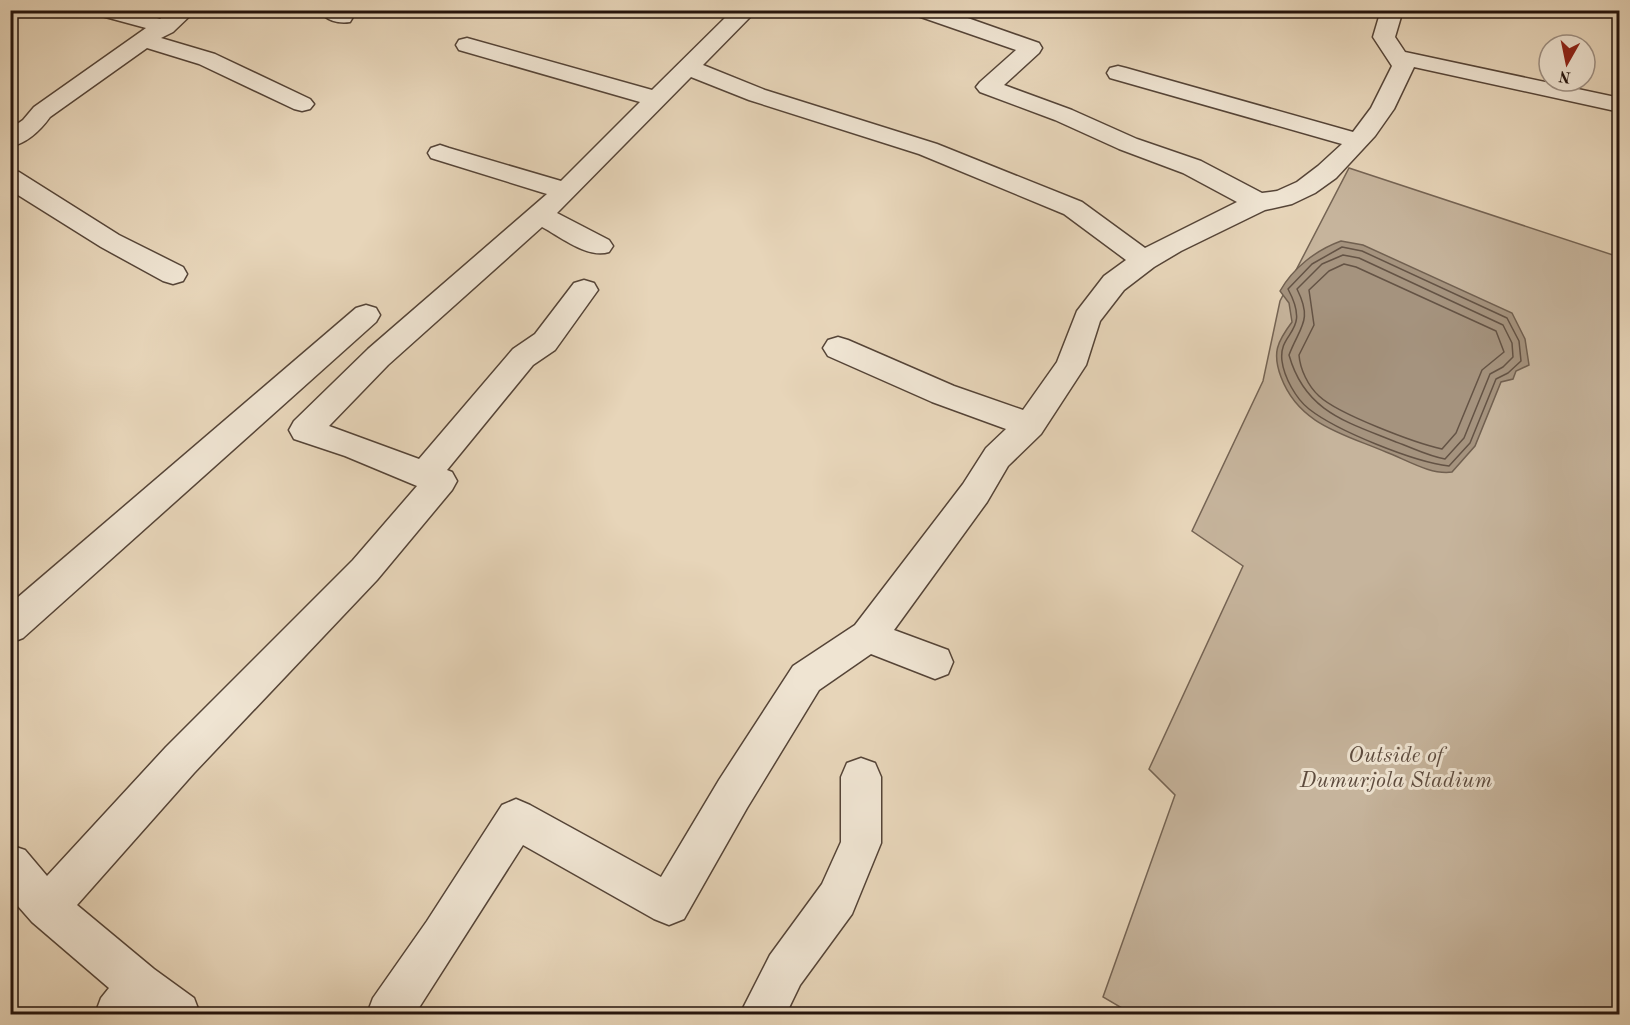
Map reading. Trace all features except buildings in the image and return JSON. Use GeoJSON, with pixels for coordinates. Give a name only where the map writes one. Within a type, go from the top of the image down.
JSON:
{"type":"FeatureCollection","features":[{"type":"Feature","properties":{"kind":"street"},"geometry":{"type":"LineString","coordinates":[[106,10],[165,27]]}},
{"type":"Feature","properties":{"kind":"street"},"geometry":{"type":"LineString","coordinates":[[10,140],[32,125],[42,112],[186,10]]}},
{"type":"Feature","properties":{"kind":"street"},"geometry":{"type":"LineString","coordinates":[[47,907],[180,760],[365,570],[441,481],[356,447],[305,430],[378,357],[566,191],[747,10]]}},
{"type":"Feature","properties":{"kind":"street"},"geometry":{"type":"LineString","coordinates":[[923,10],[1031,48],[988,87],[1198,170],[1259,202]]}},
{"type":"Feature","properties":{"kind":"street"},"geometry":{"type":"LineString","coordinates":[[388,1014],[442,936],[516,819],[669,904],[733,794],[806,678],[868,636],[975,493],[997,457],[1030,425],[1071,365],[1087,318],[1114,283],[1144,261],[1259,202],[1291,196],[1340,163],[1359,141],[1396,87],[1403,66],[1384,37],[1392,10]]}},
{"type":"Feature","properties":{"kind":"street"},"geometry":{"type":"LineString","coordinates":[[145,40],[207,59],[302,104]]}},
{"type":"Feature","properties":{"kind":"street"},"geometry":{"type":"LineString","coordinates":[[467,45],[656,99]]}},
{"type":"Feature","properties":{"kind":"street"},"geometry":{"type":"LineString","coordinates":[[1397,57],[1620,105]]}},
{"type":"Feature","properties":{"kind":"street"},"geometry":{"type":"LineString","coordinates":[[688,67],[757,95],[927,149],[1073,208],[1144,261]]}},
{"type":"Feature","properties":{"kind":"street"},"geometry":{"type":"LineString","coordinates":[[1118,73],[1359,141]]}},
{"type":"Feature","properties":{"kind":"street"},"geometry":{"type":"LineString","coordinates":[[440,153],[566,191]]}},
{"type":"Feature","properties":{"kind":"street"},"geometry":{"type":"LineString","coordinates":[[10,178],[110,241],[173,274]]}},
{"type":"Feature","properties":{"kind":"street"},"geometry":{"type":"LineString","coordinates":[[539,214],[600,246]]}},
{"type":"Feature","properties":{"kind":"street"},"geometry":{"type":"LineString","coordinates":[[424,475],[524,357],[545,342],[584,290]]}},
{"type":"Feature","properties":{"kind":"street"},"geometry":{"type":"LineString","coordinates":[[10,627],[366,315]]}},
{"type":"Feature","properties":{"kind":"street"},"geometry":{"type":"LineString","coordinates":[[838,348],[943,394],[1030,425]]}},
{"type":"Feature","properties":{"kind":"street"},"geometry":{"type":"LineString","coordinates":[[868,636],[935,662]]}},
{"type":"Feature","properties":{"kind":"street"},"geometry":{"type":"LineString","coordinates":[[762,1014],[785,970],[837,900],[861,843],[861,777]]}},
{"type":"Feature","properties":{"kind":"street"},"geometry":{"type":"LineString","coordinates":[[10,865],[128,1000],[178,1014]]}},
{"type":"Feature","properties":{"kind":"green space","name":"Outside of Dumurjola Stadium"},"geometry":{"type":"Polygon","coordinates":[[[1349,168],[1619,257],[1619,1014],[1132,1014],[1103,997],[1175,795],[1149,769],[1243,566],[1192,531],[1263,381],[1280,301],[1349,168]]]}},
{"type":"Feature","properties":{"kind":"water"},"geometry":{"type":"Polygon","coordinates":[[[1341,241],[1363,245],[1512,313],[1525,339],[1529,365],[1516,371],[1513,379],[1501,382],[1475,446],[1452,472],[1435,471],[1419,466],[1324,426],[1299,406],[1281,377],[1277,361],[1278,348],[1292,322],[1289,303],[1280,291],[1306,261],[1323,249],[1341,241]]]}}]}
